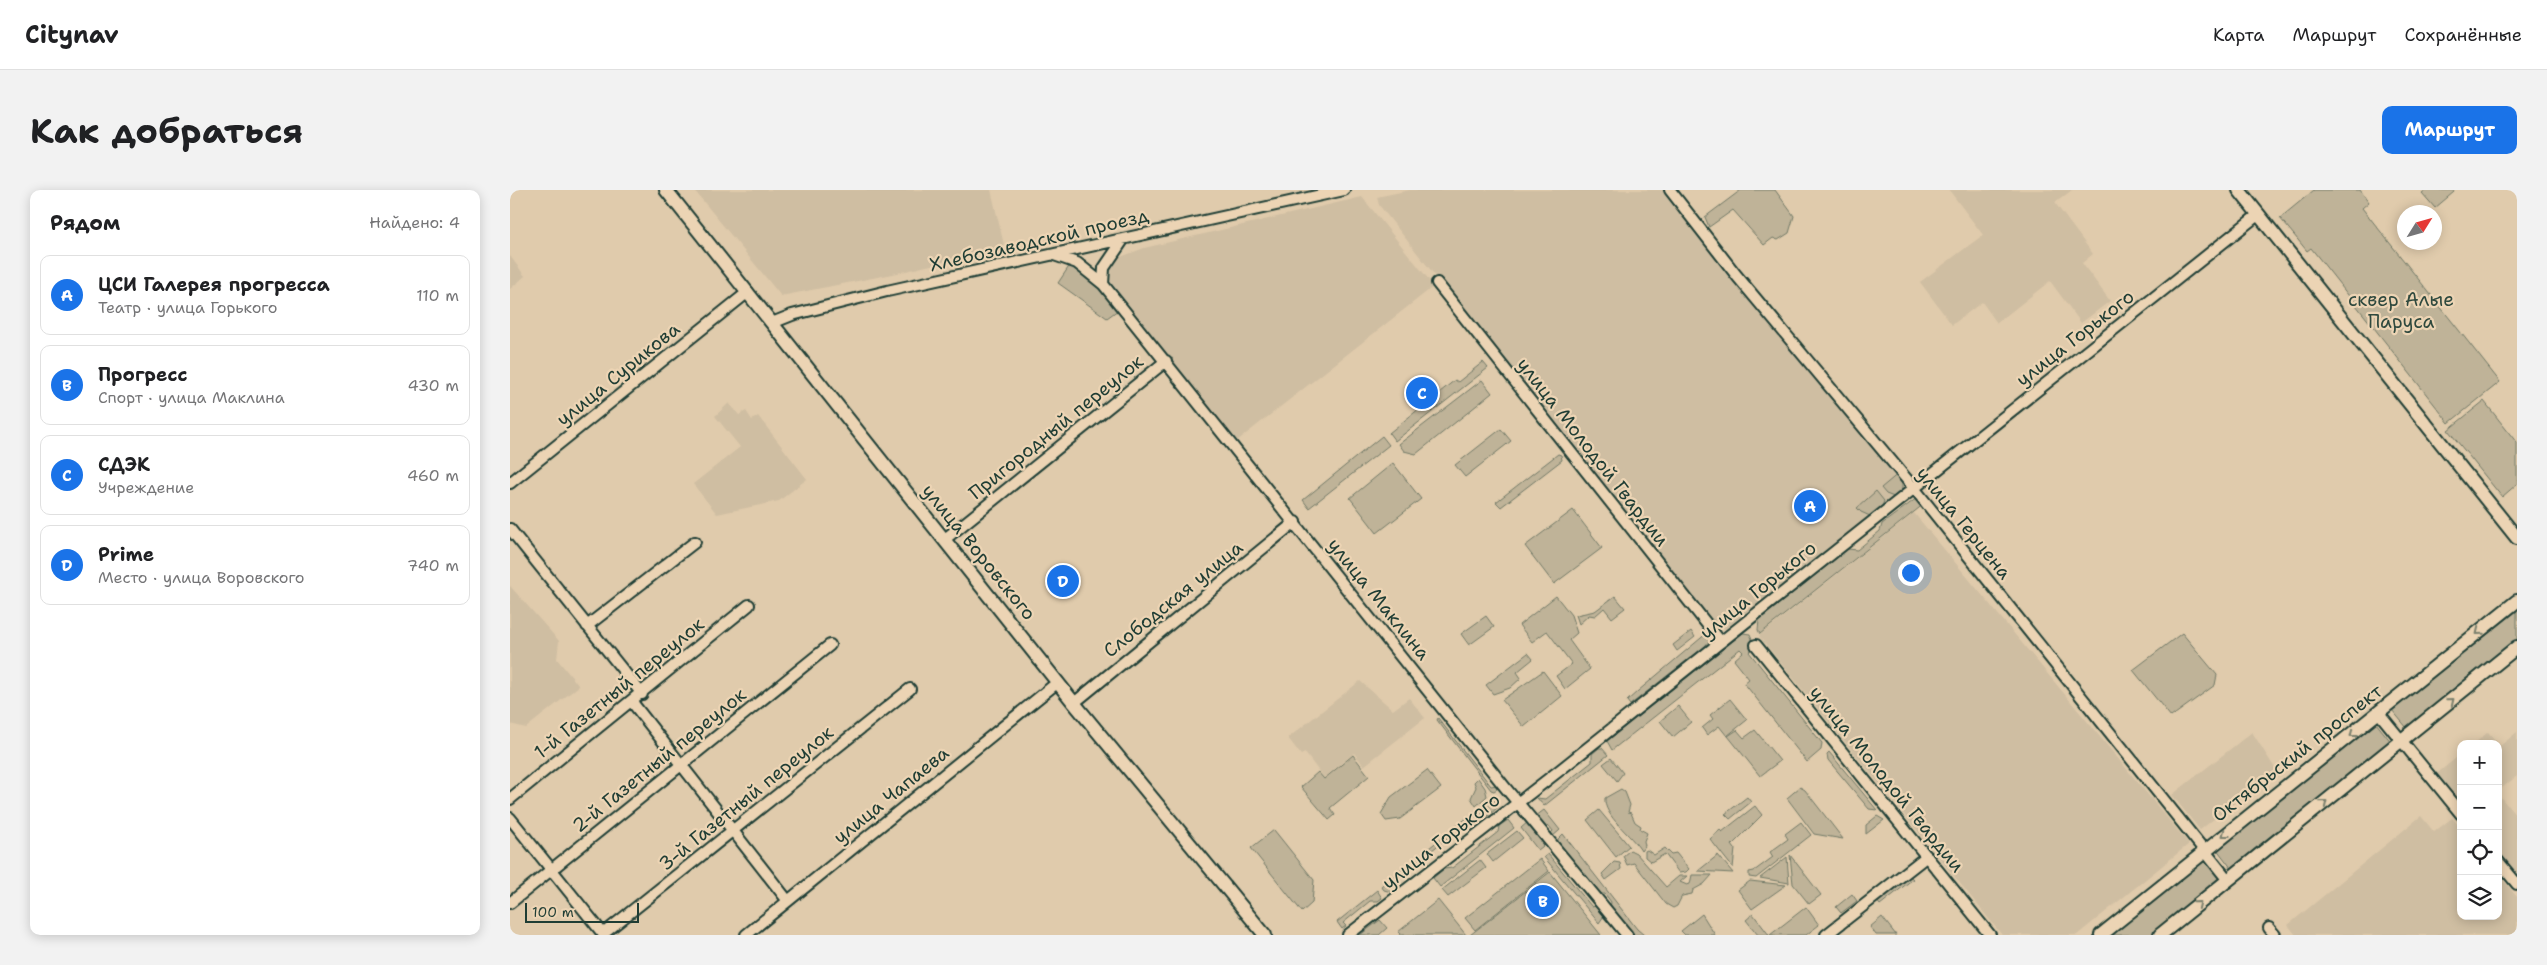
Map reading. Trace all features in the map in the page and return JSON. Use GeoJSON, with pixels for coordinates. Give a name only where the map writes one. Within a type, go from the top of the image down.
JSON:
{"type":"FeatureCollection","features":[{"type":"Feature","properties":{"kind":"main road","name":"улица Воровского"},"geometry":{"type":"LineString","coordinates":[[666,190],[1074,703],[1264,935]]}},
{"type":"Feature","properties":{"kind":"main road"},"geometry":{"type":"LineString","coordinates":[[2239,190],[2517,538]]}},
{"type":"Feature","properties":{"kind":"main road","name":"Октябрьский проспект"},"geometry":{"type":"LineString","coordinates":[[2101,935],[2517,601]]}},
{"type":"Feature","properties":{"kind":"main road"},"geometry":{"type":"LineString","coordinates":[[2160,935],[2517,647]]}},
{"type":"Feature","properties":{"kind":"street","name":"Хлебозаводской проезд"},"geometry":{"type":"LineString","coordinates":[[772,323],[792,315],[888,291],[1344,190]]}},
{"type":"Feature","properties":{"kind":"street","name":"улица Герцена"},"geometry":{"type":"LineString","coordinates":[[1670,190],[1737,276],[1914,488],[2228,880]]}},
{"type":"Feature","properties":{"kind":"street","name":"улица Горького"},"geometry":{"type":"LineString","coordinates":[[1348,935],[1519,803],[2259,214]]}},
{"type":"Feature","properties":{"kind":"street"},"geometry":{"type":"LineString","coordinates":[[1103,284],[1104,268],[1123,240]]}},
{"type":"Feature","properties":{"kind":"street","name":"улица Маклина"},"geometry":{"type":"LineString","coordinates":[[1054,255],[1077,263],[1103,284],[1519,803],[1628,935]]}},
{"type":"Feature","properties":{"kind":"street","name":"улица Молодой Гвардии"},"geometry":{"type":"LineString","coordinates":[[1437,283],[1721,642]]}},
{"type":"Feature","properties":{"kind":"street","name":"улица Сурикова"},"geometry":{"type":"LineString","coordinates":[[510,484],[748,292]]}},
{"type":"Feature","properties":{"kind":"street","name":"Пригородный переулок"},"geometry":{"type":"LineString","coordinates":[[945,539],[1166,362]]}},
{"type":"Feature","properties":{"kind":"street","name":"Слободская улица"},"geometry":{"type":"LineString","coordinates":[[1074,703],[1295,522]]}},
{"type":"Feature","properties":{"kind":"street"},"geometry":{"type":"LineString","coordinates":[[510,529],[642,694]]}},
{"type":"Feature","properties":{"kind":"street"},"geometry":{"type":"LineString","coordinates":[[588,626],[695,542]]}},
{"type":"Feature","properties":{"kind":"street","name":"1-й Газетный переулок"},"geometry":{"type":"LineString","coordinates":[[510,799],[642,694],[749,605]]}},
{"type":"Feature","properties":{"kind":"street","name":"2-й Газетный переулок"},"geometry":{"type":"LineString","coordinates":[[510,904],[830,644]]}},
{"type":"Feature","properties":{"kind":"street","name":"улица Молодой Гвардии"},"geometry":{"type":"LineString","coordinates":[[1756,646],[1990,935]]}},
{"type":"Feature","properties":{"kind":"street","name":"улица Чапаева"},"geometry":{"type":"LineString","coordinates":[[746,935],[1058,682]]}},
{"type":"Feature","properties":{"kind":"street","name":"3-й Газетный переулок"},"geometry":{"type":"LineString","coordinates":[[604,934],[910,689]]}},
{"type":"Feature","properties":{"kind":"street"},"geometry":{"type":"LineString","coordinates":[[632,702],[788,901]]}},
{"type":"Feature","properties":{"kind":"street"},"geometry":{"type":"LineString","coordinates":[[2379,713],[2457,809]]}},
{"type":"Feature","properties":{"kind":"street"},"geometry":{"type":"LineString","coordinates":[[510,818],[604,934]]}},
{"type":"Feature","properties":{"kind":"street"},"geometry":{"type":"LineString","coordinates":[[1826,935],[1927,856]]}},
{"type":"Feature","properties":{"kind":"street"},"geometry":{"type":"LineString","coordinates":[[2502,865],[2517,884]]}},
{"type":"Feature","properties":{"kind":"shaded area"},"geometry":{"type":"Polygon","coordinates":[[[694,190],[991,190],[1004,245],[1003,248],[893,274],[781,296],[694,190]]]}},
{"type":"Feature","properties":{"kind":"shaded area"},"geometry":{"type":"Polygon","coordinates":[[[1410,190],[1664,190],[1729,275],[1895,475],[1897,485],[1895,495],[1732,626],[1725,629],[1718,626],[1705,615],[1379,205],[1377,197],[1410,190]]]}},
{"type":"Feature","properties":{"kind":"shaded area"},"geometry":{"type":"Polygon","coordinates":[[[1949,190],[2072,190],[2055,203],[2093,254],[2082,263],[2110,301],[2081,323],[2050,281],[1997,323],[1982,302],[1952,325],[1920,282],[1983,235],[1949,190]]]}},
{"type":"Feature","properties":{"kind":"shaded area"},"geometry":{"type":"Polygon","coordinates":[[[1362,197],[1434,286],[1237,441],[1111,287],[1107,281],[1111,263],[1118,258],[1144,248],[1362,197]]]}},
{"type":"Feature","properties":{"kind":"shaded area"},"geometry":{"type":"Polygon","coordinates":[[[510,256],[525,276],[510,289],[510,256]]]}},
{"type":"Feature","properties":{"kind":"shaded area"},"geometry":{"type":"Polygon","coordinates":[[[729,403],[739,415],[746,411],[752,420],[758,416],[807,479],[779,501],[717,514],[693,484],[740,447],[715,416],[729,403]]]}},
{"type":"Feature","properties":{"kind":"shaded area"},"geometry":{"type":"Polygon","coordinates":[[[1914,513],[2189,844],[2077,935],[2002,935],[1759,636],[1914,513]]]}},
{"type":"Feature","properties":{"kind":"shaded area"},"geometry":{"type":"Polygon","coordinates":[[[510,586],[559,641],[557,659],[579,686],[526,728],[510,724],[510,586]]]}},
{"type":"Feature","properties":{"kind":"shaded area"},"geometry":{"type":"Polygon","coordinates":[[[1360,681],[1393,710],[1409,698],[1425,718],[1364,766],[1354,753],[1324,778],[1305,753],[1301,755],[1288,738],[1360,681]]]}},
{"type":"Feature","properties":{"kind":"shaded area"},"geometry":{"type":"Polygon","coordinates":[[[2252,732],[2276,770],[2200,830],[2172,795],[2252,732]]]}},
{"type":"Feature","properties":{"kind":"shaded area"},"geometry":{"type":"Polygon","coordinates":[[[2488,732],[2495,740],[2479,740],[2488,732]]]}},
{"type":"Feature","properties":{"kind":"shaded area"},"geometry":{"type":"Polygon","coordinates":[[[2517,732],[2517,776],[2502,788],[2502,744],[2517,732]]]}},
{"type":"Feature","properties":{"kind":"shaded area"},"geometry":{"type":"Polygon","coordinates":[[[2457,757],[2457,804],[2434,776],[2457,757]]]}},
{"type":"Feature","properties":{"kind":"shaded area"},"geometry":{"type":"Polygon","coordinates":[[[2502,799],[2517,817],[2517,877],[2502,859],[2502,799]]]}},
{"type":"Feature","properties":{"kind":"shaded area"},"geometry":{"type":"Polygon","coordinates":[[[2421,816],[2434,832],[2452,818],[2457,824],[2457,920],[2502,920],[2502,879],[2517,897],[2517,933],[2515,935],[2296,935],[2288,925],[2421,816]]]}},
{"type":"Feature","properties":{"kind":"green space"},"geometry":{"type":"Polygon","coordinates":[[[1741,190],[1775,190],[1794,216],[1789,233],[1778,240],[1773,238],[1764,245],[1733,210],[1709,227],[1705,217],[1741,190]]]}},
{"type":"Feature","properties":{"kind":"green space","name":"сквер Алые Паруса"},"geometry":{"type":"Polygon","coordinates":[[[2314,190],[2360,190],[2369,202],[2362,208],[2500,382],[2449,423],[2311,248],[2307,251],[2280,218],[2314,190]]]}},
{"type":"Feature","properties":{"kind":"green space"},"geometry":{"type":"Polygon","coordinates":[[[2426,190],[2453,190],[2454,192],[2439,205],[2432,205],[2422,193],[2426,190]]]}},
{"type":"Feature","properties":{"kind":"green space"},"geometry":{"type":"Polygon","coordinates":[[[1070,265],[1089,278],[1118,310],[1107,318],[1058,283],[1070,265]]]}},
{"type":"Feature","properties":{"kind":"green space"},"geometry":{"type":"Polygon","coordinates":[[[1483,362],[1488,368],[1395,441],[1389,433],[1455,380],[1458,382],[1483,362]]]}},
{"type":"Feature","properties":{"kind":"green space"},"geometry":{"type":"Polygon","coordinates":[[[1482,380],[1492,393],[1416,454],[1404,451],[1399,444],[1482,380]]]}},
{"type":"Feature","properties":{"kind":"green space"},"geometry":{"type":"Polygon","coordinates":[[[2484,401],[2517,443],[2517,484],[2502,497],[2448,430],[2484,401]]]}},
{"type":"Feature","properties":{"kind":"green space"},"geometry":{"type":"Polygon","coordinates":[[[1501,429],[1511,441],[1465,477],[1455,465],[1501,429]]]}},
{"type":"Feature","properties":{"kind":"green space"},"geometry":{"type":"Polygon","coordinates":[[[1382,436],[1389,445],[1309,508],[1303,500],[1382,436]]]}},
{"type":"Feature","properties":{"kind":"green space"},"geometry":{"type":"Polygon","coordinates":[[[1558,454],[1561,455],[1562,460],[1501,507],[1496,502],[1558,454]]]}},
{"type":"Feature","properties":{"kind":"green space"},"geometry":{"type":"Polygon","coordinates":[[[1393,463],[1421,499],[1377,533],[1350,498],[1393,463]]]}},
{"type":"Feature","properties":{"kind":"green space"},"geometry":{"type":"Polygon","coordinates":[[[1899,473],[1902,480],[1902,489],[1894,497],[1886,494],[1881,488],[1899,473]]]}},
{"type":"Feature","properties":{"kind":"green space"},"geometry":{"type":"Polygon","coordinates":[[[1876,491],[1884,501],[1881,509],[1870,516],[1861,512],[1857,508],[1876,491]]]}},
{"type":"Feature","properties":{"kind":"green space"},"geometry":{"type":"Polygon","coordinates":[[[1917,498],[1924,504],[1760,634],[1758,630],[1759,620],[1848,549],[1857,550],[1880,531],[1882,524],[1917,498]]]}},
{"type":"Feature","properties":{"kind":"green space"},"geometry":{"type":"Polygon","coordinates":[[[1573,510],[1602,548],[1554,584],[1525,546],[1573,510]]]}},
{"type":"Feature","properties":{"kind":"green space"},"geometry":{"type":"Polygon","coordinates":[[[1556,596],[1571,615],[1577,633],[1569,640],[1590,669],[1565,689],[1556,676],[1572,664],[1547,631],[1532,642],[1519,625],[1556,596]]]}},
{"type":"Feature","properties":{"kind":"green space"},"geometry":{"type":"Polygon","coordinates":[[[1615,596],[1625,608],[1612,618],[1604,608],[1595,616],[1589,615],[1579,624],[1576,615],[1595,611],[1615,596]]]}},
{"type":"Feature","properties":{"kind":"green space"},"geometry":{"type":"Polygon","coordinates":[[[2517,611],[2517,640],[2407,728],[2392,710],[2517,611]]]}},
{"type":"Feature","properties":{"kind":"green space"},"geometry":{"type":"Polygon","coordinates":[[[1486,616],[1494,627],[1469,645],[1461,634],[1486,616]]]}},
{"type":"Feature","properties":{"kind":"green space"},"geometry":{"type":"Polygon","coordinates":[[[1691,631],[1695,637],[1677,651],[1673,645],[1691,631]]]}},
{"type":"Feature","properties":{"kind":"green space"},"geometry":{"type":"Polygon","coordinates":[[[1707,633],[1710,640],[1705,646],[1630,705],[1627,701],[1707,633]]]}},
{"type":"Feature","properties":{"kind":"green space"},"geometry":{"type":"Polygon","coordinates":[[[1743,633],[1750,634],[1755,646],[1749,652],[1822,743],[1821,750],[1807,762],[1744,683],[1749,679],[1734,660],[1743,652],[1740,649],[1612,750],[1607,741],[1743,633]]]}},
{"type":"Feature","properties":{"kind":"green space"},"geometry":{"type":"Polygon","coordinates":[[[2182,633],[2217,675],[2215,685],[2171,717],[2133,670],[2182,633]]]}},
{"type":"Feature","properties":{"kind":"green space"},"geometry":{"type":"Polygon","coordinates":[[[1528,653],[1533,659],[1517,672],[1521,678],[1510,688],[1493,694],[1486,685],[1528,653]]]}},
{"type":"Feature","properties":{"kind":"green space"},"geometry":{"type":"Polygon","coordinates":[[[1543,671],[1562,696],[1524,727],[1502,700],[1543,671]]]}},
{"type":"Feature","properties":{"kind":"green space"},"geometry":{"type":"Polygon","coordinates":[[[1730,699],[1747,720],[1727,736],[1719,726],[1707,735],[1702,728],[1713,719],[1710,715],[1730,699]]]}},
{"type":"Feature","properties":{"kind":"green space"},"geometry":{"type":"Polygon","coordinates":[[[1678,706],[1691,722],[1673,737],[1660,721],[1678,706]]]}},
{"type":"Feature","properties":{"kind":"green space"},"geometry":{"type":"Polygon","coordinates":[[[1438,718],[1491,786],[1497,785],[1500,787],[1494,791],[1491,790],[1437,720],[1438,718]]]}},
{"type":"Feature","properties":{"kind":"green space"},"geometry":{"type":"Polygon","coordinates":[[[2376,723],[2392,743],[2232,869],[2216,848],[2376,723]]]}},
{"type":"Feature","properties":{"kind":"green space"},"geometry":{"type":"Polygon","coordinates":[[[1737,730],[1744,738],[1755,730],[1780,761],[1760,776],[1728,736],[1737,730]]]}},
{"type":"Feature","properties":{"kind":"green space"},"geometry":{"type":"Polygon","coordinates":[[[1599,748],[1602,748],[1608,755],[1544,806],[1537,798],[1545,799],[1592,762],[1592,754],[1599,748]]]}},
{"type":"Feature","properties":{"kind":"green space"},"geometry":{"type":"Polygon","coordinates":[[[1829,752],[1877,810],[1869,809],[1828,760],[1827,754],[1829,752]]]}},
{"type":"Feature","properties":{"kind":"green space"},"geometry":{"type":"Polygon","coordinates":[[[1353,755],[1369,776],[1330,808],[1335,815],[1329,820],[1301,787],[1318,772],[1324,779],[1353,755]]]}},
{"type":"Feature","properties":{"kind":"green space"},"geometry":{"type":"Polygon","coordinates":[[[1611,758],[1623,773],[1617,781],[1603,764],[1611,758]]]}},
{"type":"Feature","properties":{"kind":"green space"},"geometry":{"type":"Polygon","coordinates":[[[1427,770],[1441,788],[1400,819],[1386,821],[1381,814],[1391,797],[1427,770]]]}},
{"type":"Feature","properties":{"kind":"green space"},"geometry":{"type":"Polygon","coordinates":[[[1478,778],[1485,788],[1487,796],[1476,806],[1471,798],[1476,787],[1474,782],[1478,778]]]}},
{"type":"Feature","properties":{"kind":"green space"},"geometry":{"type":"Polygon","coordinates":[[[1800,787],[1805,790],[1843,839],[1814,834],[1787,798],[1800,787]]]}},
{"type":"Feature","properties":{"kind":"green space"},"geometry":{"type":"Polygon","coordinates":[[[1621,789],[1625,792],[1630,805],[1628,812],[1631,813],[1635,822],[1641,826],[1640,829],[1647,833],[1644,841],[1645,846],[1641,851],[1613,818],[1606,805],[1605,798],[1621,789]]]}},
{"type":"Feature","properties":{"kind":"green space"},"geometry":{"type":"Polygon","coordinates":[[[1747,797],[1751,802],[1730,819],[1725,814],[1747,797]]]}},
{"type":"Feature","properties":{"kind":"green space"},"geometry":{"type":"Polygon","coordinates":[[[1492,798],[1499,806],[1485,819],[1475,816],[1393,881],[1394,889],[1391,892],[1384,890],[1381,886],[1492,798]]]}},
{"type":"Feature","properties":{"kind":"green space"},"geometry":{"type":"Polygon","coordinates":[[[1755,806],[1762,815],[1732,845],[1735,849],[1733,868],[1710,839],[1755,806]]]}},
{"type":"Feature","properties":{"kind":"green space"},"geometry":{"type":"Polygon","coordinates":[[[1544,810],[1560,830],[1552,837],[1550,834],[1553,831],[1549,826],[1546,829],[1536,816],[1544,810]]]}},
{"type":"Feature","properties":{"kind":"green space"},"geometry":{"type":"Polygon","coordinates":[[[1599,810],[1629,846],[1616,857],[1587,820],[1599,810]]]}},
{"type":"Feature","properties":{"kind":"green space"},"geometry":{"type":"Polygon","coordinates":[[[1877,816],[1884,820],[1866,834],[1866,825],[1877,816]]]}},
{"type":"Feature","properties":{"kind":"green space"},"geometry":{"type":"Polygon","coordinates":[[[1508,820],[1514,828],[1440,887],[1433,878],[1444,869],[1452,868],[1498,832],[1499,826],[1508,820]]]}},
{"type":"Feature","properties":{"kind":"green space"},"geometry":{"type":"Polygon","coordinates":[[[1529,821],[1547,843],[1538,850],[1521,828],[1529,821]]]}},
{"type":"Feature","properties":{"kind":"green space"},"geometry":{"type":"Polygon","coordinates":[[[1801,822],[1811,835],[1756,878],[1749,877],[1749,872],[1754,871],[1773,857],[1770,852],[1788,839],[1785,834],[1801,822]]]}},
{"type":"Feature","properties":{"kind":"green space"},"geometry":{"type":"Polygon","coordinates":[[[1274,830],[1314,880],[1312,903],[1302,912],[1251,848],[1274,830]]]}},
{"type":"Feature","properties":{"kind":"green space"},"geometry":{"type":"Polygon","coordinates":[[[1517,831],[1523,838],[1493,862],[1487,854],[1517,831]]]}},
{"type":"Feature","properties":{"kind":"green space"},"geometry":{"type":"Polygon","coordinates":[[[1563,834],[1637,929],[1644,935],[1633,935],[1610,908],[1611,902],[1605,894],[1599,894],[1558,844],[1558,839],[1563,834]]]}},
{"type":"Feature","properties":{"kind":"green space"},"geometry":{"type":"Polygon","coordinates":[[[1665,848],[1671,854],[1676,853],[1689,869],[1686,872],[1679,873],[1665,854],[1651,862],[1645,857],[1645,851],[1647,850],[1654,855],[1665,848]]]}},
{"type":"Feature","properties":{"kind":"green space"},"geometry":{"type":"Polygon","coordinates":[[[1630,850],[1636,853],[1666,887],[1679,876],[1687,876],[1680,882],[1687,885],[1690,884],[1692,875],[1712,875],[1704,884],[1693,890],[1692,894],[1682,896],[1677,906],[1673,908],[1666,904],[1634,863],[1627,865],[1623,856],[1630,850]]]}},
{"type":"Feature","properties":{"kind":"green space"},"geometry":{"type":"Polygon","coordinates":[[[1548,854],[1592,907],[1599,905],[1606,913],[1599,923],[1544,857],[1548,854]]]}},
{"type":"Feature","properties":{"kind":"green space"},"geometry":{"type":"Polygon","coordinates":[[[1718,855],[1733,873],[1698,871],[1718,855]]]}},
{"type":"Feature","properties":{"kind":"green space"},"geometry":{"type":"Polygon","coordinates":[[[1790,855],[1821,895],[1809,904],[1793,884],[1790,855]]]}},
{"type":"Feature","properties":{"kind":"green space"},"geometry":{"type":"Polygon","coordinates":[[[1787,857],[1789,883],[1760,878],[1787,857]]]}},
{"type":"Feature","properties":{"kind":"green space"},"geometry":{"type":"Polygon","coordinates":[[[2203,858],[2220,879],[2151,935],[2109,935],[2203,858]]]}},
{"type":"Feature","properties":{"kind":"green space"},"geometry":{"type":"Polygon","coordinates":[[[1540,859],[1549,871],[1475,930],[1465,918],[1540,859]]]}},
{"type":"Feature","properties":{"kind":"green space"},"geometry":{"type":"Polygon","coordinates":[[[1480,860],[1486,868],[1448,897],[1442,890],[1480,860]]]}},
{"type":"Feature","properties":{"kind":"green space"},"geometry":{"type":"Polygon","coordinates":[[[1614,862],[1620,863],[1621,869],[1606,880],[1602,874],[1614,862]]]}},
{"type":"Feature","properties":{"kind":"green space"},"geometry":{"type":"Polygon","coordinates":[[[1550,872],[1601,935],[1470,935],[1550,872]]]}},
{"type":"Feature","properties":{"kind":"green space"},"geometry":{"type":"Polygon","coordinates":[[[1909,875],[1913,879],[1880,905],[1877,901],[1909,875]]]}},
{"type":"Feature","properties":{"kind":"green space"},"geometry":{"type":"Polygon","coordinates":[[[1750,881],[1786,885],[1752,909],[1738,890],[1750,881]]]}},
{"type":"Feature","properties":{"kind":"green space"},"geometry":{"type":"Polygon","coordinates":[[[1377,890],[1382,898],[1378,901],[1370,901],[1343,923],[1346,926],[1342,929],[1337,922],[1377,890]]]}},
{"type":"Feature","properties":{"kind":"green space"},"geometry":{"type":"Polygon","coordinates":[[[1852,894],[1857,901],[1841,913],[1836,907],[1852,894]]]}},
{"type":"Feature","properties":{"kind":"green space"},"geometry":{"type":"Polygon","coordinates":[[[1438,900],[1466,935],[1401,935],[1398,932],[1438,900]]]}},
{"type":"Feature","properties":{"kind":"green space"},"geometry":{"type":"Polygon","coordinates":[[[1806,907],[1819,925],[1806,935],[1770,935],[1806,907]]]}},
{"type":"Feature","properties":{"kind":"green space"},"geometry":{"type":"Polygon","coordinates":[[[1702,914],[1715,935],[1685,935],[1681,931],[1702,914]]]}},
{"type":"Feature","properties":{"kind":"green space"},"geometry":{"type":"Polygon","coordinates":[[[1753,914],[1769,935],[1758,935],[1746,920],[1753,914]]]}},
{"type":"Feature","properties":{"kind":"green space"},"geometry":{"type":"Polygon","coordinates":[[[1882,917],[1896,935],[1876,935],[1870,927],[1882,917]]]}},
{"type":"Feature","properties":{"kind":"green space"},"geometry":{"type":"Polygon","coordinates":[[[1380,920],[1387,928],[1379,935],[1360,935],[1380,920]]]}},
{"type":"Feature","properties":{"kind":"place","name":"СДЭК"},"geometry":{"type":"Point","coordinates":[1422,393]}},
{"type":"Feature","properties":{"kind":"place","name":"ЦСИ Галерея прогресса"},"geometry":{"type":"Point","coordinates":[1810,506]}},
{"type":"Feature","properties":{"kind":"place","name":"Prime"},"geometry":{"type":"Point","coordinates":[1063,581]}},
{"type":"Feature","properties":{"kind":"place","name":"Прогресс"},"geometry":{"type":"Point","coordinates":[1543,901]}}]}
